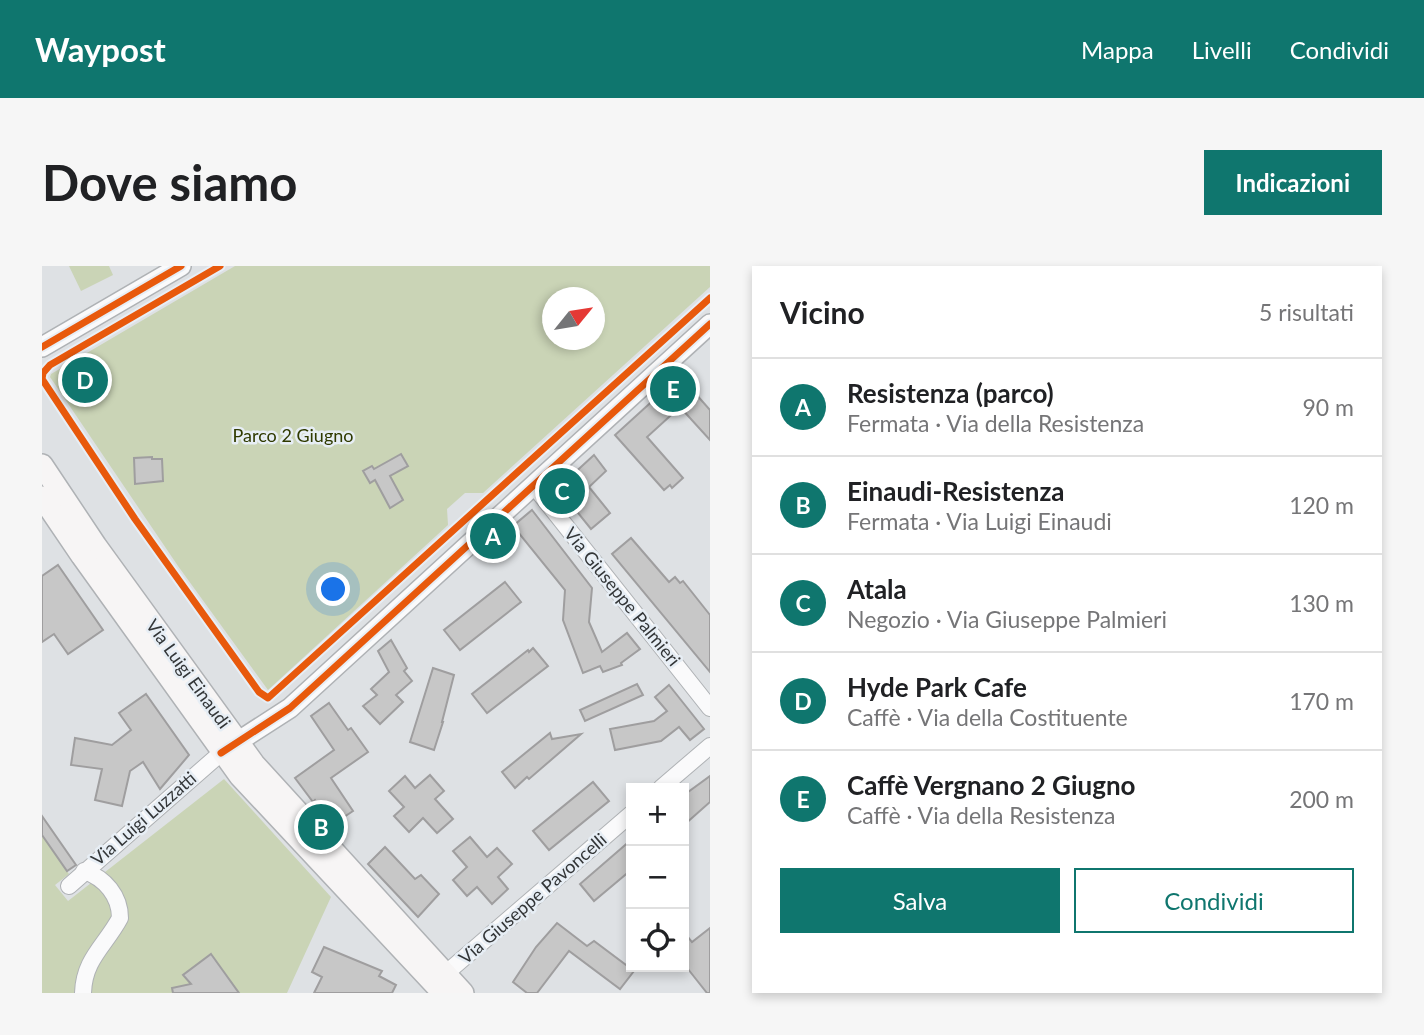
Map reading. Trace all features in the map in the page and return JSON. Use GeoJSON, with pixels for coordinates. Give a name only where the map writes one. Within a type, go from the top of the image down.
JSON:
{"type":"FeatureCollection","features":[{"type":"Feature","properties":{"kind":"main road","name":"Via Luigi Einaudi"},"geometry":{"type":"LineString","coordinates":[[42,466],[229,747]]}},
{"type":"Feature","properties":{"kind":"main road","name":"Via Luigi Einaudi"},"geometry":{"type":"LineString","coordinates":[[42,497],[229,747],[303,820],[441,983],[463,993]]}},
{"type":"Feature","properties":{"kind":"street"},"geometry":{"type":"LineString","coordinates":[[42,347],[181,266]]}},
{"type":"Feature","properties":{"kind":"street"},"geometry":{"type":"LineString","coordinates":[[229,747],[290,708],[710,324]]}},
{"type":"Feature","properties":{"kind":"street","name":"Via Giuseppe Palmieri"},"geometry":{"type":"LineString","coordinates":[[534,486],[710,708]]}},
{"type":"Feature","properties":{"kind":"street"},"geometry":{"type":"LineString","coordinates":[[667,783],[710,746]]}},
{"type":"Feature","properties":{"kind":"street","name":"Via Luigi Luzzatti"},"geometry":{"type":"LineString","coordinates":[[69,886],[229,747]]}},
{"type":"Feature","properties":{"kind":"street","name":"Via Giuseppe Pavoncelli"},"geometry":{"type":"LineString","coordinates":[[441,983],[626,818]]}},
{"type":"Feature","properties":{"kind":"street"},"geometry":{"type":"LineString","coordinates":[[83,993],[84,977],[92,957],[120,918],[117,896],[93,874],[84,871]]}},
{"type":"Feature","properties":{"kind":"green space"},"geometry":{"type":"Polygon","coordinates":[[[69,266],[109,266],[113,275],[81,291],[69,266]]]}},
{"type":"Feature","properties":{"kind":"green space","name":"Parco 2 Giugno"},"geometry":{"type":"Polygon","coordinates":[[[235,266],[710,266],[710,287],[483,493],[465,493],[447,509],[448,525],[268,690],[178,566],[50,377],[235,266]]]}},
{"type":"Feature","properties":{"kind":"green space"},"geometry":{"type":"Polygon","coordinates":[[[224,779],[331,897],[287,993],[42,993],[42,835],[69,874],[55,885],[68,901],[224,779]]]}},
{"type":"Feature","properties":{"kind":"building"},"geometry":{"type":"Polygon","coordinates":[[[91,364],[96,392],[76,395],[74,374],[79,373],[79,365],[91,364]]]}},
{"type":"Feature","properties":{"kind":"building"},"geometry":{"type":"Polygon","coordinates":[[[680,376],[710,410],[710,440],[680,407],[647,437],[683,478],[672,488],[670,485],[664,490],[615,435],[680,376]]]}},
{"type":"Feature","properties":{"kind":"building"},"geometry":{"type":"Polygon","coordinates":[[[401,454],[408,466],[390,476],[403,500],[390,508],[375,480],[370,483],[363,471],[372,466],[374,469],[401,454]]]}},
{"type":"Feature","properties":{"kind":"building"},"geometry":{"type":"Polygon","coordinates":[[[594,455],[606,471],[589,487],[610,513],[591,529],[558,488],[594,455]]]}},
{"type":"Feature","properties":{"kind":"building"},"geometry":{"type":"Polygon","coordinates":[[[134,458],[162,459],[163,481],[135,484],[134,458]]]}},
{"type":"Feature","properties":{"kind":"building"},"geometry":{"type":"Polygon","coordinates":[[[532,510],[592,588],[589,622],[602,652],[627,633],[640,649],[621,663],[622,665],[603,672],[600,666],[583,673],[563,620],[565,590],[513,526],[532,510]]]}},
{"type":"Feature","properties":{"kind":"building"},"geometry":{"type":"Polygon","coordinates":[[[631,538],[669,582],[675,577],[680,583],[683,581],[710,615],[710,672],[612,554],[631,538]]]}},
{"type":"Feature","properties":{"kind":"building"},"geometry":{"type":"Polygon","coordinates":[[[58,565],[103,630],[68,654],[54,634],[42,642],[42,576],[58,565]]]}},
{"type":"Feature","properties":{"kind":"building"},"geometry":{"type":"Polygon","coordinates":[[[505,582],[521,602],[460,650],[444,630],[505,582]]]}},
{"type":"Feature","properties":{"kind":"building"},"geometry":{"type":"Polygon","coordinates":[[[391,640],[407,668],[404,671],[412,681],[396,695],[403,702],[380,724],[363,706],[377,695],[371,689],[389,672],[378,651],[391,640]]]}},
{"type":"Feature","properties":{"kind":"building"},"geometry":{"type":"Polygon","coordinates":[[[533,648],[548,666],[487,713],[472,694],[533,648]]]}},
{"type":"Feature","properties":{"kind":"building"},"geometry":{"type":"Polygon","coordinates":[[[433,668],[454,675],[434,750],[410,742],[433,668]]]}},
{"type":"Feature","properties":{"kind":"building"},"geometry":{"type":"Polygon","coordinates":[[[637,684],[643,695],[585,721],[580,710],[637,684]]]}},
{"type":"Feature","properties":{"kind":"building"},"geometry":{"type":"Polygon","coordinates":[[[669,685],[704,729],[690,740],[679,727],[661,741],[615,750],[610,729],[654,721],[667,711],[655,697],[669,685]]]}},
{"type":"Feature","properties":{"kind":"building"},"geometry":{"type":"Polygon","coordinates":[[[146,694],[189,755],[160,789],[143,762],[130,771],[122,806],[95,800],[102,769],[71,765],[75,738],[112,745],[131,730],[119,713],[146,694]]]}},
{"type":"Feature","properties":{"kind":"building"},"geometry":{"type":"Polygon","coordinates":[[[329,703],[368,752],[331,778],[353,811],[335,823],[325,809],[323,811],[315,800],[313,802],[295,778],[334,750],[311,716],[329,703]]]}},
{"type":"Feature","properties":{"kind":"building"},"geometry":{"type":"Polygon","coordinates":[[[550,733],[552,739],[581,734],[515,788],[502,772],[550,733]]]}},
{"type":"Feature","properties":{"kind":"building"},"geometry":{"type":"Polygon","coordinates":[[[430,775],[444,791],[435,799],[453,819],[437,833],[423,818],[409,832],[394,816],[404,807],[389,791],[405,776],[415,788],[430,775]]]}},
{"type":"Feature","properties":{"kind":"building"},"geometry":{"type":"Polygon","coordinates":[[[710,776],[710,802],[689,821],[689,791],[710,776]]]}},
{"type":"Feature","properties":{"kind":"building"},"geometry":{"type":"Polygon","coordinates":[[[593,782],[609,801],[549,850],[533,831],[593,782]]]}},
{"type":"Feature","properties":{"kind":"building"},"geometry":{"type":"Polygon","coordinates":[[[42,816],[76,865],[67,871],[42,835],[42,816]]]}},
{"type":"Feature","properties":{"kind":"building"},"geometry":{"type":"Polygon","coordinates":[[[470,837],[487,857],[497,848],[512,864],[498,877],[508,889],[492,904],[477,887],[467,896],[453,880],[467,867],[453,851],[470,837]]]}},
{"type":"Feature","properties":{"kind":"building"},"geometry":{"type":"Polygon","coordinates":[[[626,844],[626,874],[594,901],[580,884],[626,844]]]}},
{"type":"Feature","properties":{"kind":"building"},"geometry":{"type":"Polygon","coordinates":[[[385,847],[415,879],[421,875],[439,894],[418,917],[368,864],[385,847]]]}},
{"type":"Feature","properties":{"kind":"building"},"geometry":{"type":"Polygon","coordinates":[[[557,923],[587,946],[594,941],[626,965],[626,972],[633,972],[620,989],[569,951],[537,993],[527,993],[513,982],[536,947],[557,923]]]}},
{"type":"Feature","properties":{"kind":"building"},"geometry":{"type":"Polygon","coordinates":[[[710,928],[710,993],[707,993],[689,970],[689,938],[692,942],[710,928]]]}},
{"type":"Feature","properties":{"kind":"building"},"geometry":{"type":"Polygon","coordinates":[[[324,947],[382,971],[379,976],[396,985],[392,993],[314,993],[322,977],[312,972],[324,947]]]}},
{"type":"Feature","properties":{"kind":"building"},"geometry":{"type":"Polygon","coordinates":[[[211,954],[239,993],[173,993],[172,988],[191,984],[183,975],[211,954]]]}},
{"type":"Feature","properties":{"kind":"cycle path"},"geometry":{"type":"LineString","coordinates":[[42,347],[181,266]]}},
{"type":"Feature","properties":{"kind":"cycle path"},"geometry":{"type":"LineString","coordinates":[[220,266],[50,365],[43,373],[42,379],[135,519],[259,692],[268,698],[710,298]]}},
{"type":"Feature","properties":{"kind":"cycle path"},"geometry":{"type":"LineString","coordinates":[[221,753],[290,708],[710,324]]}},
{"type":"Feature","properties":{"kind":"place","name":"Hyde Park Cafe"},"geometry":{"type":"Point","coordinates":[85,380]}},
{"type":"Feature","properties":{"kind":"place","name":"Caffè Vergnano 2 Giugno"},"geometry":{"type":"Point","coordinates":[673,389]}},
{"type":"Feature","properties":{"kind":"place","name":"Atala"},"geometry":{"type":"Point","coordinates":[562,491]}},
{"type":"Feature","properties":{"kind":"place","name":"Resistenza (parco)"},"geometry":{"type":"Point","coordinates":[493,536]}},
{"type":"Feature","properties":{"kind":"place","name":"Einaudi-Resistenza"},"geometry":{"type":"Point","coordinates":[321,827]}}]}
